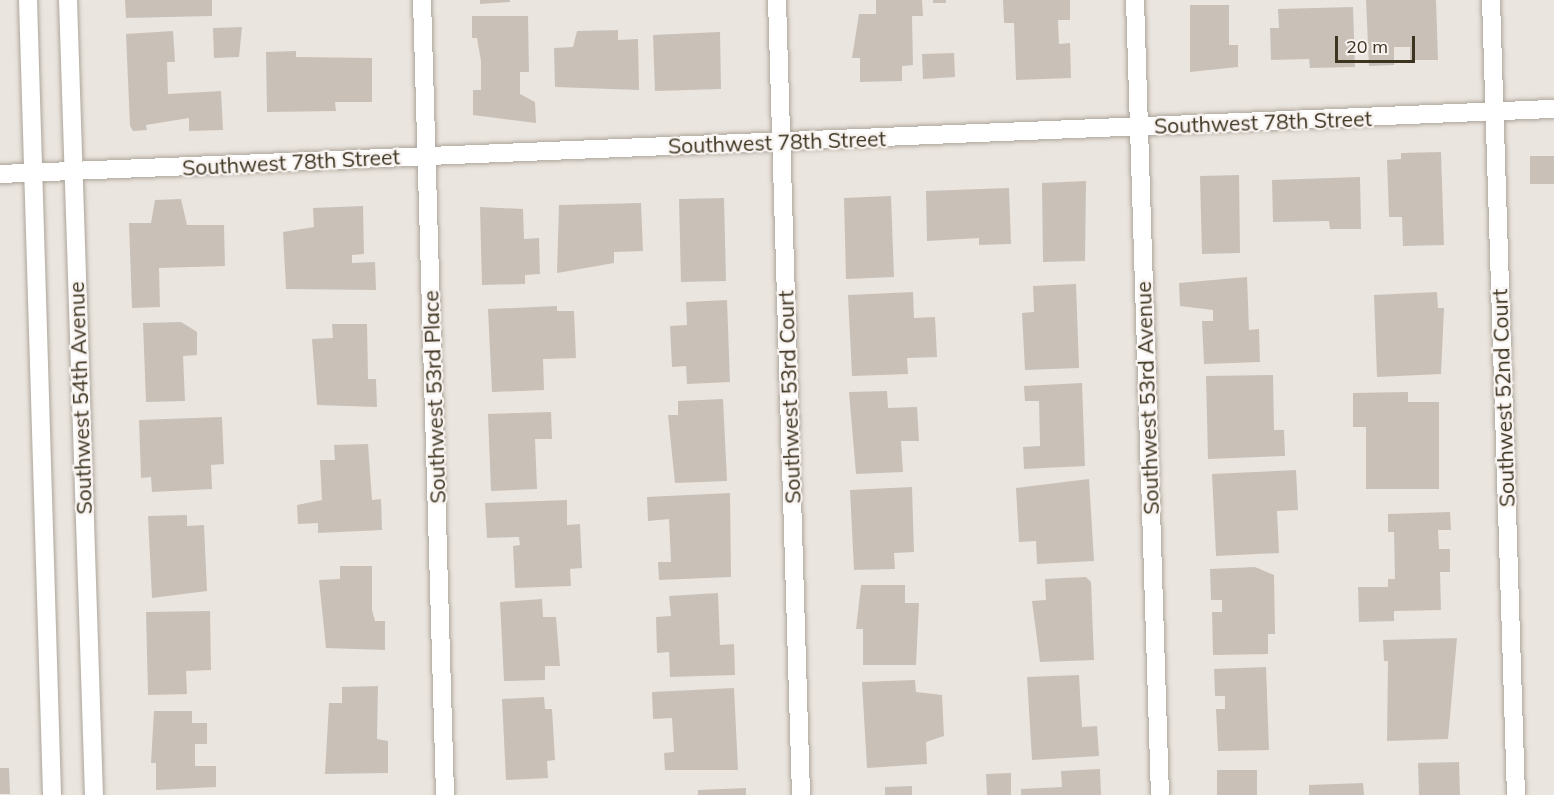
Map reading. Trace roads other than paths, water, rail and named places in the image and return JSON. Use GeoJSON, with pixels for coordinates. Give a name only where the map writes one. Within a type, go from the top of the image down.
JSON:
{"type":"FeatureCollection","features":[{"type":"Feature","properties":{"kind":"street","name":"Southwest 54th Avenue"},"geometry":{"type":"LineString","coordinates":[[27,0],[52,795]]}},
{"type":"Feature","properties":{"kind":"street","name":"Southwest 54th Avenue"},"geometry":{"type":"LineString","coordinates":[[68,0],[94,795]]}},
{"type":"Feature","properties":{"kind":"street","name":"Southwest 53rd Place"},"geometry":{"type":"LineString","coordinates":[[422,0],[445,795]]}},
{"type":"Feature","properties":{"kind":"street","name":"Southwest 53rd Court"},"geometry":{"type":"LineString","coordinates":[[777,0],[801,795]]}},
{"type":"Feature","properties":{"kind":"street","name":"Southwest 53rd Avenue"},"geometry":{"type":"LineString","coordinates":[[1135,0],[1160,795]]}},
{"type":"Feature","properties":{"kind":"street","name":"Southwest 52nd Court"},"geometry":{"type":"LineString","coordinates":[[1491,0],[1516,795]]}},
{"type":"Feature","properties":{"kind":"street","name":"Southwest 78th Street"},"geometry":{"type":"LineString","coordinates":[[0,174],[1554,110]]}}]}
